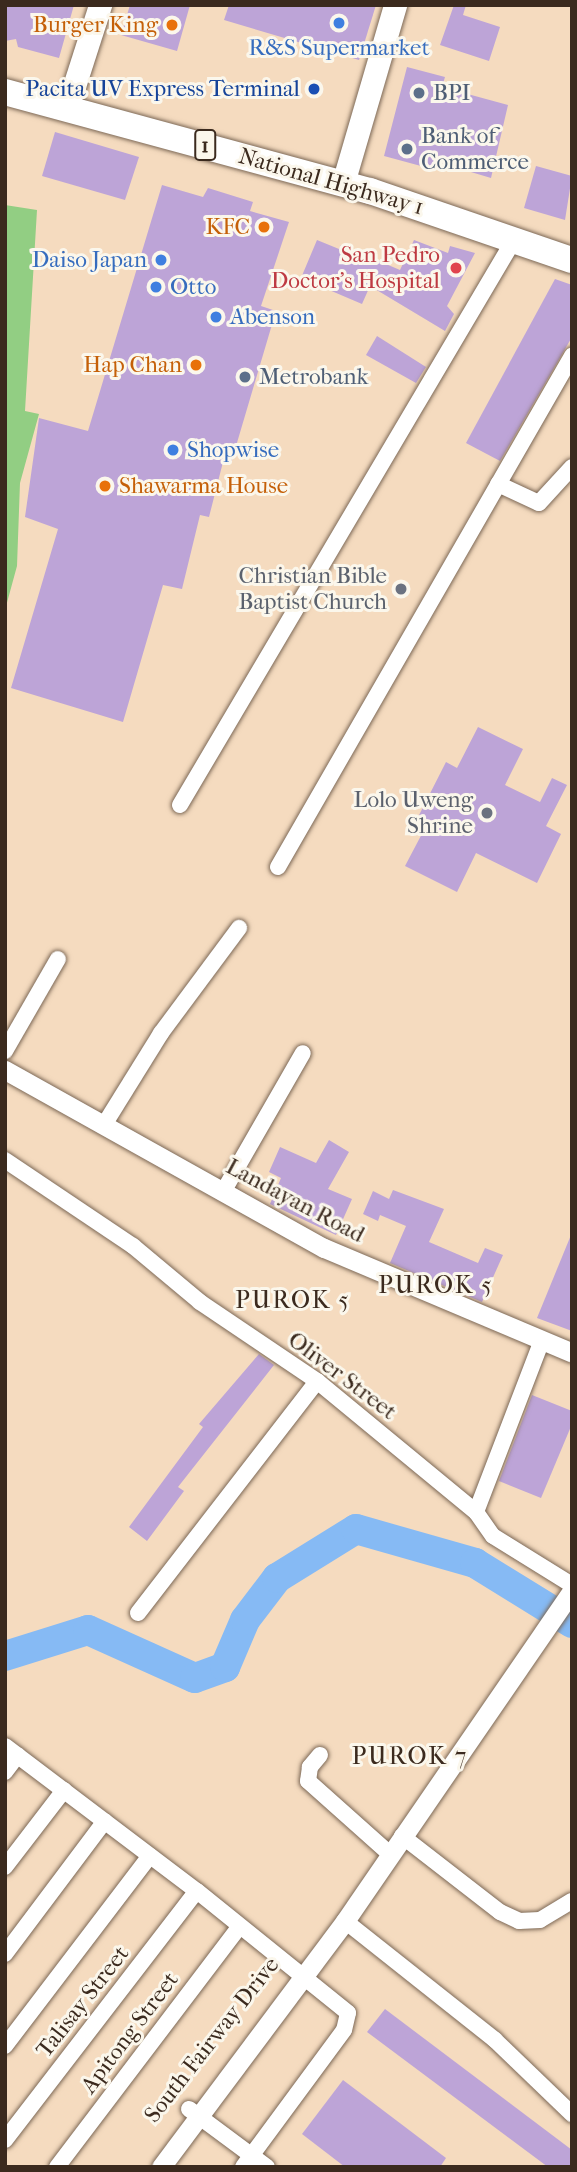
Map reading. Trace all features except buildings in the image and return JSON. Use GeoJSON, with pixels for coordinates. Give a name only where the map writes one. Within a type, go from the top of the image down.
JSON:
{"type":"FeatureCollection","features":[{"type":"Feature","properties":{"kind":"highway","name":"National Highway 1"},"geometry":{"type":"LineString","coordinates":[[5,92],[343,183],[515,238],[572,260]]}},
{"type":"Feature","properties":{"kind":"main road"},"geometry":{"type":"LineString","coordinates":[[67,108],[100,5]]}},
{"type":"Feature","properties":{"kind":"main road"},"geometry":{"type":"LineString","coordinates":[[343,183],[395,5]]}},
{"type":"Feature","properties":{"kind":"street"},"geometry":{"type":"LineString","coordinates":[[180,805],[515,238]]}},
{"type":"Feature","properties":{"kind":"street"},"geometry":{"type":"LineString","coordinates":[[278,867],[572,356]]}},
{"type":"Feature","properties":{"kind":"street"},"geometry":{"type":"LineString","coordinates":[[498,484],[539,503],[572,467]]}},
{"type":"Feature","properties":{"kind":"street"},"geometry":{"type":"LineString","coordinates":[[104,1125],[161,1033],[239,928]]}},
{"type":"Feature","properties":{"kind":"street"},"geometry":{"type":"LineString","coordinates":[[5,1051],[58,959]]}},
{"type":"Feature","properties":{"kind":"street"},"geometry":{"type":"LineString","coordinates":[[223,1192],[303,1053]]}},
{"type":"Feature","properties":{"kind":"street","name":"Landayan Road"},"geometry":{"type":"LineString","coordinates":[[5,1070],[324,1248],[541,1343],[572,1353]]}},
{"type":"Feature","properties":{"kind":"street","name":"Oliver Street"},"geometry":{"type":"LineString","coordinates":[[5,1160],[133,1246],[200,1302],[317,1381],[476,1512],[493,1536],[572,1585]]}},
{"type":"Feature","properties":{"kind":"street"},"geometry":{"type":"LineString","coordinates":[[476,1512],[541,1343]]}},
{"type":"Feature","properties":{"kind":"street"},"geometry":{"type":"LineString","coordinates":[[138,1613],[317,1381]]}},
{"type":"Feature","properties":{"kind":"street","name":"South Fairway Drive"},"geometry":{"type":"LineString","coordinates":[[145,2167],[194,2112],[298,1975],[345,1921],[572,1591]]}},
{"type":"Feature","properties":{"kind":"street"},"geometry":{"type":"LineString","coordinates":[[5,1772],[11,1751],[197,1891],[298,1975],[345,2010],[348,2024],[247,2161]]}},
{"type":"Feature","properties":{"kind":"street"},"geometry":{"type":"LineString","coordinates":[[320,1755],[310,1767],[308,1781],[390,1854]]}},
{"type":"Feature","properties":{"kind":"street"},"geometry":{"type":"LineString","coordinates":[[5,1867],[64,1790]]}},
{"type":"Feature","properties":{"kind":"street"},"geometry":{"type":"LineString","coordinates":[[5,1954],[105,1821]]}},
{"type":"Feature","properties":{"kind":"street"},"geometry":{"type":"LineString","coordinates":[[402,1836],[500,1912],[519,1921],[540,1920],[572,1901]]}},
{"type":"Feature","properties":{"kind":"street"},"geometry":{"type":"LineString","coordinates":[[5,2046],[150,1856]]}},
{"type":"Feature","properties":{"kind":"street","name":"Talisay Street"},"geometry":{"type":"LineString","coordinates":[[5,2140],[197,1891]]}},
{"type":"Feature","properties":{"kind":"street"},"geometry":{"type":"LineString","coordinates":[[345,1921],[495,2040],[572,2113]]}},
{"type":"Feature","properties":{"kind":"street","name":"Apitong Street"},"geometry":{"type":"LineString","coordinates":[[57,2167],[239,1927]]}},
{"type":"Feature","properties":{"kind":"street"},"geometry":{"type":"LineString","coordinates":[[194,2112],[247,2161],[267,2167]]}},
{"type":"Feature","properties":{"kind":"street","name":"South Fairway Drive"},"geometry":{"type":"LineString","coordinates":[[161,2167],[194,2112]]}},
{"type":"Feature","properties":{"kind":"green space"},"geometry":{"type":"Polygon","coordinates":[[[5,205],[37,210],[25,411],[39,414],[20,483],[17,566],[5,610],[5,205]]]}},
{"type":"Feature","properties":{"kind":"waterway"},"geometry":{"type":"LineString","coordinates":[[5,1656],[88,1630],[195,1678],[225,1667],[245,1620],[277,1578],[356,1529],[475,1563],[572,1623]]}},
{"type":"Feature","properties":{"kind":"place","name":"R&S Supermarket"},"geometry":{"type":"Point","coordinates":[339,23]}},
{"type":"Feature","properties":{"kind":"place","name":"Burger King"},"geometry":{"type":"Point","coordinates":[172,25]}},
{"type":"Feature","properties":{"kind":"place","name":"Pacita UV Express Terminal"},"geometry":{"type":"Point","coordinates":[314,89]}},
{"type":"Feature","properties":{"kind":"place","name":"BPI"},"geometry":{"type":"Point","coordinates":[419,93]}},
{"type":"Feature","properties":{"kind":"place","name":"Bank of Commerce"},"geometry":{"type":"Point","coordinates":[407,149]}},
{"type":"Feature","properties":{"kind":"place","name":"KFC"},"geometry":{"type":"Point","coordinates":[264,227]}},
{"type":"Feature","properties":{"kind":"place","name":"Daiso Japan"},"geometry":{"type":"Point","coordinates":[161,260]}},
{"type":"Feature","properties":{"kind":"place","name":"San Pedro Doctor's Hospital"},"geometry":{"type":"Point","coordinates":[456,268]}},
{"type":"Feature","properties":{"kind":"place","name":"Otto"},"geometry":{"type":"Point","coordinates":[156,287]}},
{"type":"Feature","properties":{"kind":"place","name":"Abenson"},"geometry":{"type":"Point","coordinates":[216,317]}},
{"type":"Feature","properties":{"kind":"place","name":"Hap Chan"},"geometry":{"type":"Point","coordinates":[196,365]}},
{"type":"Feature","properties":{"kind":"place","name":"Metrobank"},"geometry":{"type":"Point","coordinates":[245,377]}},
{"type":"Feature","properties":{"kind":"place","name":"Shopwise"},"geometry":{"type":"Point","coordinates":[173,450]}},
{"type":"Feature","properties":{"kind":"place","name":"Shawarma House"},"geometry":{"type":"Point","coordinates":[105,486]}},
{"type":"Feature","properties":{"kind":"place","name":"Christian Bible Baptist Church"},"geometry":{"type":"Point","coordinates":[401,589]}},
{"type":"Feature","properties":{"kind":"place","name":"Lolo Uweng Shrine"},"geometry":{"type":"Point","coordinates":[487,813]}},
{"type":"Feature","properties":{"kind":"district","name":"PUROK 5"},"geometry":{"type":"Point","coordinates":[436,1286]}},
{"type":"Feature","properties":{"kind":"district","name":"PUROK 5"},"geometry":{"type":"Point","coordinates":[293,1301]}},
{"type":"Feature","properties":{"kind":"district","name":"PUROK 7"},"geometry":{"type":"Point","coordinates":[410,1757]}}]}
